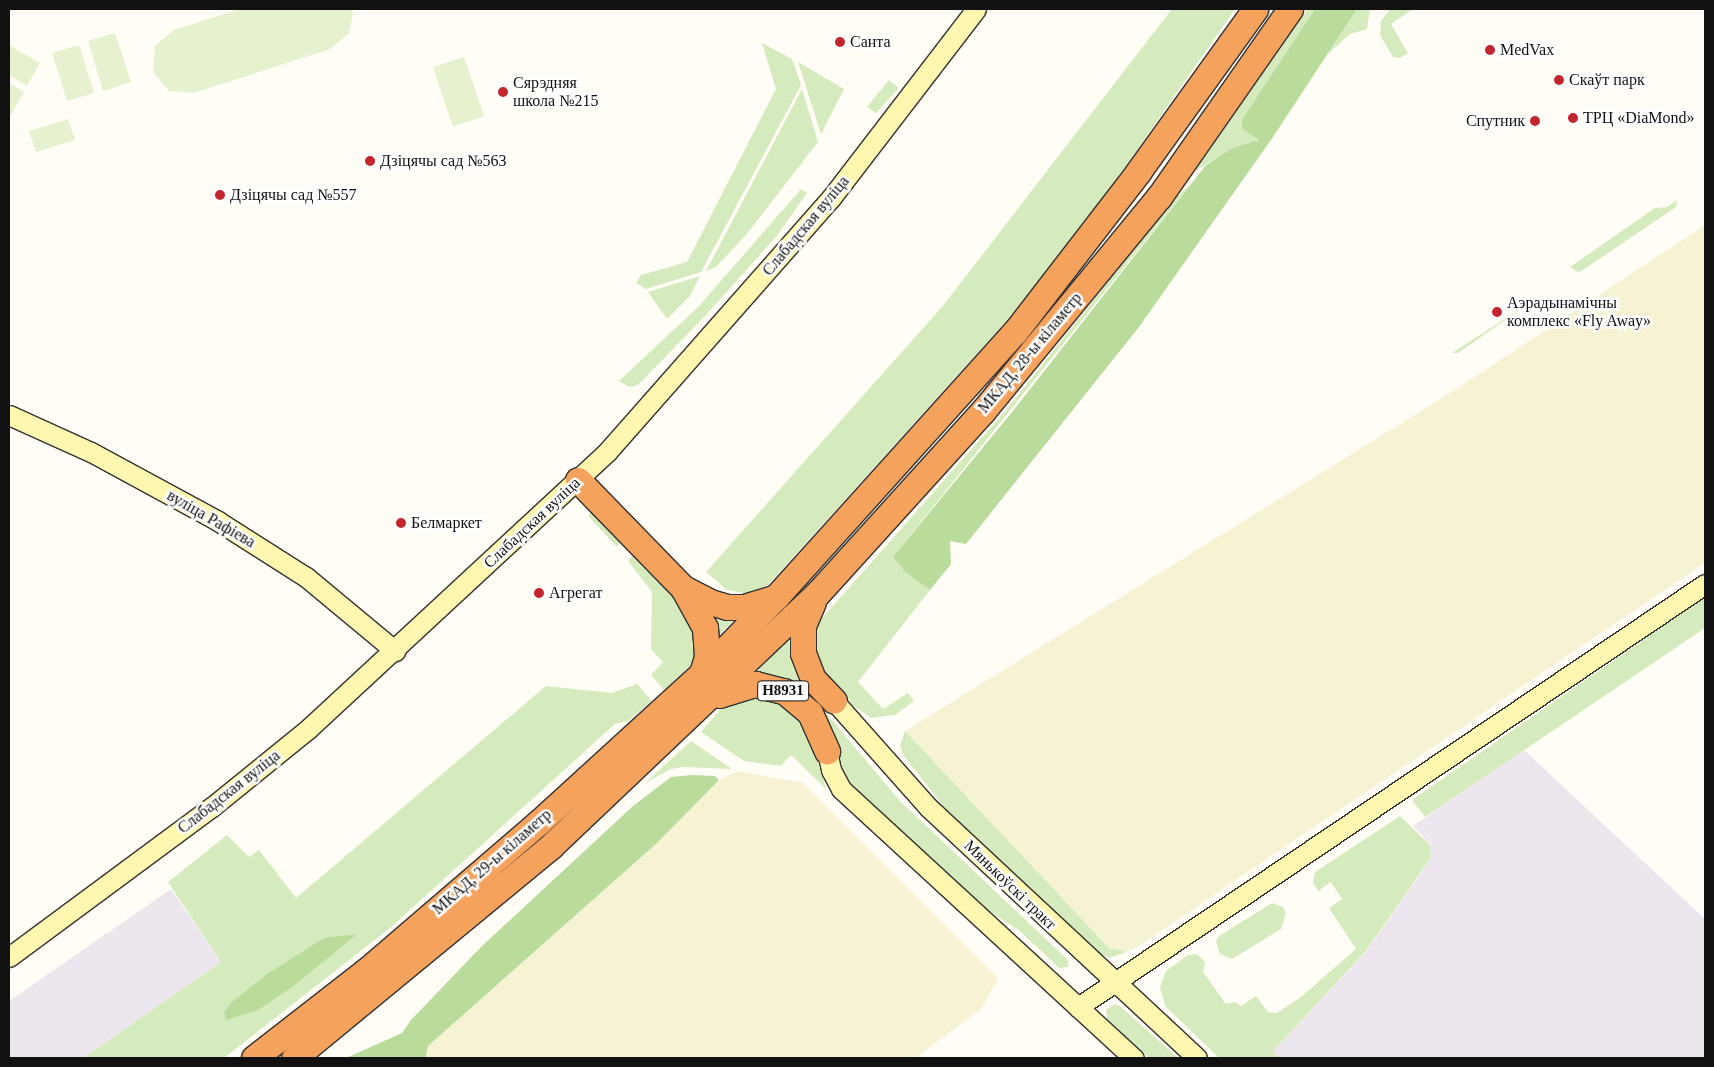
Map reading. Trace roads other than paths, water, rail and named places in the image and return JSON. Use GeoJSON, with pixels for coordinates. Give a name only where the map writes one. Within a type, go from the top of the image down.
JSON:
{"type":"FeatureCollection","features":[{"type":"Feature","properties":{"kind":"highway","name":"МКАД, 28-ы кіламетр"},"geometry":{"type":"LineString","coordinates":[[721,653],[776,597],[1015,332],[1168,132],[1255,9]]}},
{"type":"Feature","properties":{"kind":"highway","name":"МКАД, 28-ы кіламетр"},"geometry":{"type":"LineString","coordinates":[[739,672],[817,594],[983,411],[1159,197],[1290,9]]}},
{"type":"Feature","properties":{"kind":"highway"},"geometry":{"type":"LineString","coordinates":[[578,480],[683,588],[705,628],[707,656],[702,673]]}},
{"type":"Feature","properties":{"kind":"highway"},"geometry":{"type":"LineString","coordinates":[[683,588],[710,602],[727,607],[744,607],[776,597]]}},
{"type":"Feature","properties":{"kind":"highway","name":"Н8931"},"geometry":{"type":"LineString","coordinates":[[817,594],[803,625],[802,653],[813,679],[834,701]]}},
{"type":"Feature","properties":{"kind":"highway","name":"МКАД, 29-ы кіламетр"},"geometry":{"type":"LineString","coordinates":[[254,1058],[367,970],[538,823],[702,673],[721,653]]}},
{"type":"Feature","properties":{"kind":"highway","name":"МКАД, 29-ы кіламетр"},"geometry":{"type":"LineString","coordinates":[[294,1058],[551,846],[739,672]]}},
{"type":"Feature","properties":{"kind":"highway","name":"Н8931"},"geometry":{"type":"LineString","coordinates":[[710,699],[739,687],[755,684],[784,691],[810,713],[827,751]]}},
{"type":"Feature","properties":{"kind":"main road","name":"Слабадская вуліца"},"geometry":{"type":"LineString","coordinates":[[9,958],[212,807],[308,729],[395,651],[578,480],[687,364],[831,198],[976,9]]}},
{"type":"Feature","properties":{"kind":"main road","name":"вуліца Рафіева"},"geometry":{"type":"LineString","coordinates":[[9,415],[91,452],[250,540],[306,577],[395,651]]}},
{"type":"Feature","properties":{"kind":"main road"},"geometry":{"type":"LineString","coordinates":[[1078,1007],[1705,584]]}},
{"type":"Feature","properties":{"kind":"main road","name":"Мянькоўскі тракт"},"geometry":{"type":"LineString","coordinates":[[834,701],[928,807],[1114,982],[1198,1058]]}},
{"type":"Feature","properties":{"kind":"main road","name":"Н8931"},"geometry":{"type":"LineString","coordinates":[[827,751],[831,770],[841,788],[1134,1058]]}},
{"type":"Feature","properties":{"kind":"place","name":"Санта"},"geometry":{"type":"Point","coordinates":[840,42]}},
{"type":"Feature","properties":{"kind":"place","name":"MedVax"},"geometry":{"type":"Point","coordinates":[1490,50]}},
{"type":"Feature","properties":{"kind":"place","name":"Скаўт парк"},"geometry":{"type":"Point","coordinates":[1559,80]}},
{"type":"Feature","properties":{"kind":"place","name":"Сярэдняя школа №215"},"geometry":{"type":"Point","coordinates":[503,92]}},
{"type":"Feature","properties":{"kind":"place","name":"ТРЦ «DiaMond»"},"geometry":{"type":"Point","coordinates":[1573,118]}},
{"type":"Feature","properties":{"kind":"place","name":"Спутник"},"geometry":{"type":"Point","coordinates":[1535,121]}},
{"type":"Feature","properties":{"kind":"place","name":"Дзіцячы сад №563"},"geometry":{"type":"Point","coordinates":[370,161]}},
{"type":"Feature","properties":{"kind":"place","name":"Дзіцячы сад №557"},"geometry":{"type":"Point","coordinates":[220,195]}},
{"type":"Feature","properties":{"kind":"place","name":"Аэрадынамічны комплекс «Fly Away»"},"geometry":{"type":"Point","coordinates":[1497,312]}},
{"type":"Feature","properties":{"kind":"place","name":"Белмаркет"},"geometry":{"type":"Point","coordinates":[401,523]}},
{"type":"Feature","properties":{"kind":"place","name":"Агрегат"},"geometry":{"type":"Point","coordinates":[539,593]}}]}
